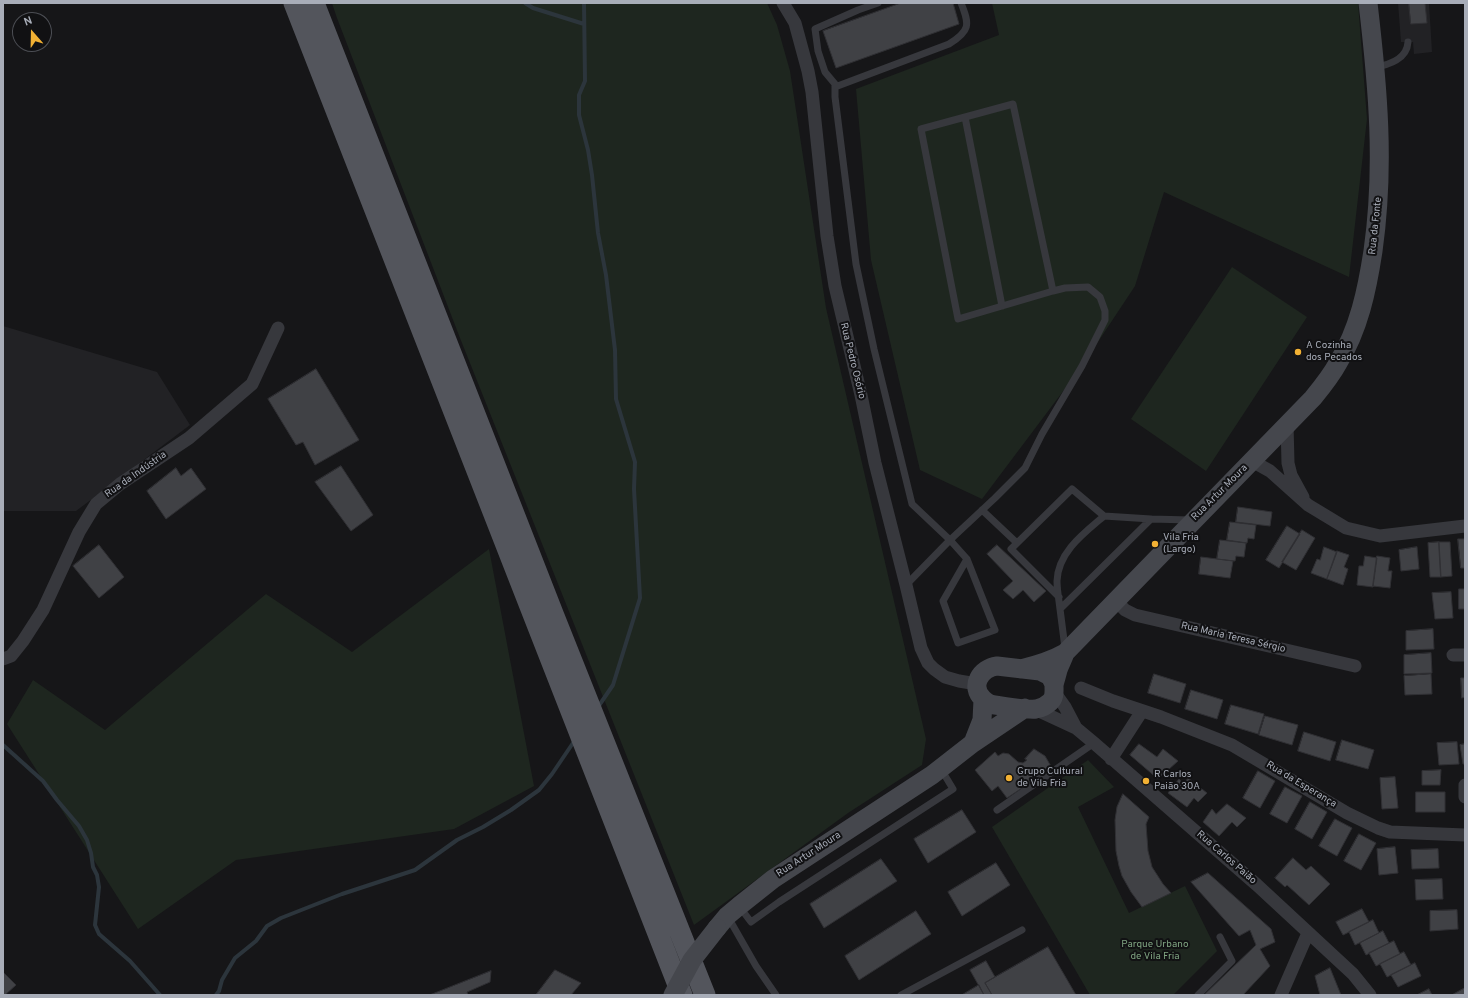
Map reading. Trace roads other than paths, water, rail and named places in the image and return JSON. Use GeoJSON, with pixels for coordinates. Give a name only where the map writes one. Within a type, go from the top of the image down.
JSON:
{"type":"FeatureCollection","features":[{"type":"Feature","properties":{"kind":"main road"},"geometry":{"type":"LineString","coordinates":[[294,3],[682,995]]}},
{"type":"Feature","properties":{"kind":"main road"},"geometry":{"type":"LineString","coordinates":[[314,3],[542,586],[705,995]]}},
{"type":"Feature","properties":{"kind":"main road","name":"Rua da Fonte"},"geometry":{"type":"LineString","coordinates":[[1287,424],[1314,398],[1338,363],[1352,335],[1363,305],[1368,283],[1375,235],[1380,169],[1379,119],[1368,3]]}},
{"type":"Feature","properties":{"kind":"main road","name":"Rua Artur Moura"},"geometry":{"type":"LineString","coordinates":[[1066,653],[1287,424]]}},
{"type":"Feature","properties":{"kind":"main road"},"geometry":{"type":"LineString","coordinates":[[1021,669],[1053,660],[1066,653]]}},
{"type":"Feature","properties":{"kind":"main road"},"geometry":{"type":"LineString","coordinates":[[1054,688],[1058,669],[1066,653]]}},
{"type":"Feature","properties":{"kind":"main road"},"geometry":{"type":"LineString","coordinates":[[1030,708],[990,704],[980,692],[980,676],[991,667],[997,666],[1040,670],[1045,672],[1052,680],[1054,688]]}},
{"type":"Feature","properties":{"kind":"main road","name":"Rua Artur Moura"},"geometry":{"type":"LineString","coordinates":[[673,995],[692,960],[727,917],[773,879],[941,769],[973,743],[1030,708],[1044,707],[1053,699],[1054,688]]}},
{"type":"Feature","properties":{"kind":"main road","name":"Rua Artur Moura"},"geometry":{"type":"LineString","coordinates":[[973,743],[982,720],[980,692]]}},
{"type":"Feature","properties":{"kind":"street","name":"Rua Pedro Osório"},"geometry":{"type":"LineString","coordinates":[[783,3],[795,23],[808,70],[812,92],[835,286],[875,463],[921,648],[928,662],[934,669],[945,677],[959,681],[980,692]]}},
{"type":"Feature","properties":{"kind":"street","name":"Rua da Indústria"},"geometry":{"type":"LineString","coordinates":[[3,659],[11,656],[23,641],[43,610],[79,532],[96,504],[120,484],[189,438],[252,384],[278,328]]}},
{"type":"Feature","properties":{"kind":"street"},"geometry":{"type":"LineString","coordinates":[[1287,424],[1288,462],[1296,486],[1308,505]]}},
{"type":"Feature","properties":{"kind":"street"},"geometry":{"type":"LineString","coordinates":[[1252,461],[1270,471],[1308,505],[1346,528],[1380,536],[1465,526]]}},
{"type":"Feature","properties":{"kind":"street","name":"Rua Maria Teresa Sérgio"},"geometry":{"type":"LineString","coordinates":[[1116,601],[1126,610],[1135,615],[1355,666]]}},
{"type":"Feature","properties":{"kind":"street","name":"Rua Carlos Paião"},"geometry":{"type":"LineString","coordinates":[[1054,688],[1076,728]]}},
{"type":"Feature","properties":{"kind":"street","name":"Rua da Esperança"},"geometry":{"type":"LineString","coordinates":[[1081,688],[1232,745],[1347,813],[1378,828],[1390,832],[1465,834]]}},
{"type":"Feature","properties":{"kind":"street","name":"Rua Carlos Paião"},"geometry":{"type":"LineString","coordinates":[[1030,708],[1076,728],[1094,743],[1257,885],[1354,974],[1370,995]]}},
{"type":"Feature","properties":{"kind":"street"},"geometry":{"type":"LineString","coordinates":[[1111,759],[1142,711]]}},
{"type":"Feature","properties":{"kind":"street"},"geometry":{"type":"LineString","coordinates":[[1465,784],[1465,797]]}},
{"type":"Feature","properties":{"kind":"street"},"geometry":{"type":"LineString","coordinates":[[1281,995],[1308,933]]}},
{"type":"Feature","properties":{"kind":"lane"},"geometry":{"type":"LineString","coordinates":[[878,3],[815,29],[818,51],[824,72],[835,84],[835,97],[856,264],[874,349],[912,504],[950,540],[967,559],[995,630],[958,643],[943,601],[967,559]]}},
{"type":"Feature","properties":{"kind":"lane"},"geometry":{"type":"LineString","coordinates":[[835,87],[949,44],[957,39],[966,30],[968,23],[962,3]]}},
{"type":"Feature","properties":{"kind":"lane"},"geometry":{"type":"LineString","coordinates":[[1375,67],[1392,63],[1405,52],[1408,42]]}},
{"type":"Feature","properties":{"kind":"lane"},"geometry":{"type":"LineString","coordinates":[[906,585],[950,540],[1025,468],[1042,434],[1082,366],[1105,320],[1105,311],[1100,297],[1088,287],[1065,288],[958,319],[921,129],[1013,104],[1053,291]]}},
{"type":"Feature","properties":{"kind":"lane"},"geometry":{"type":"LineString","coordinates":[[965,117],[1002,306]]}},
{"type":"Feature","properties":{"kind":"lane"},"geometry":{"type":"LineString","coordinates":[[1059,597],[1011,549],[1072,489],[1104,516],[1194,520]]}},
{"type":"Feature","properties":{"kind":"lane"},"geometry":{"type":"LineString","coordinates":[[982,510],[1017,543]]}},
{"type":"Feature","properties":{"kind":"lane"},"geometry":{"type":"LineString","coordinates":[[1066,653],[1057,581],[1062,558],[1079,538],[1104,516]]}},
{"type":"Feature","properties":{"kind":"lane"},"geometry":{"type":"LineString","coordinates":[[1060,609],[1151,519]]}},
{"type":"Feature","properties":{"kind":"lane"},"geometry":{"type":"LineString","coordinates":[[997,810],[1094,743]]}},
{"type":"Feature","properties":{"kind":"lane"},"geometry":{"type":"LineString","coordinates":[[727,917],[756,966],[776,995]]}},
{"type":"Feature","properties":{"kind":"lane"},"geometry":{"type":"LineString","coordinates":[[901,995],[1022,930]]}},
{"type":"Feature","properties":{"kind":"lane"},"geometry":{"type":"LineString","coordinates":[[1198,995],[1232,961],[1220,938]]}},
{"type":"Feature","properties":{"kind":"waterway"},"geometry":{"type":"LineString","coordinates":[[525,3],[533,8],[584,24]]}},
{"type":"Feature","properties":{"kind":"waterway"},"geometry":{"type":"LineString","coordinates":[[584,3],[585,81],[579,95],[579,115],[588,150],[598,233],[606,275],[615,350],[616,399],[635,462],[634,489],[640,598],[613,685],[598,707]]}},
{"type":"Feature","properties":{"kind":"waterway"},"geometry":{"type":"LineString","coordinates":[[216,995],[219,991],[222,980],[235,958],[256,941],[267,926],[281,918],[342,894],[415,870],[457,840],[483,827],[511,810],[539,790],[552,774],[575,740]]}},
{"type":"Feature","properties":{"kind":"waterway"},"geometry":{"type":"LineString","coordinates":[[3,745],[43,781],[79,826],[87,840],[93,867],[97,875],[99,887],[95,925],[99,934],[130,961],[160,995]]}},
{"type":"Feature","properties":{"kind":"place","name":"A Cozinha dos Pecados"},"geometry":{"type":"Point","coordinates":[1298,352]}},
{"type":"Feature","properties":{"kind":"place","name":"Vila Fria (Largo)"},"geometry":{"type":"Point","coordinates":[1155,544]}},
{"type":"Feature","properties":{"kind":"place","name":"Grupo Cultural de Vila Fria"},"geometry":{"type":"Point","coordinates":[1009,778]}},
{"type":"Feature","properties":{"kind":"place","name":"R Carlos Paião 30A"},"geometry":{"type":"Point","coordinates":[1146,781]}},
{"type":"Feature","properties":{"kind":"park label","name":"Parque Urbano de Vila Fria"},"geometry":{"type":"Point","coordinates":[1155,950]}}]}
